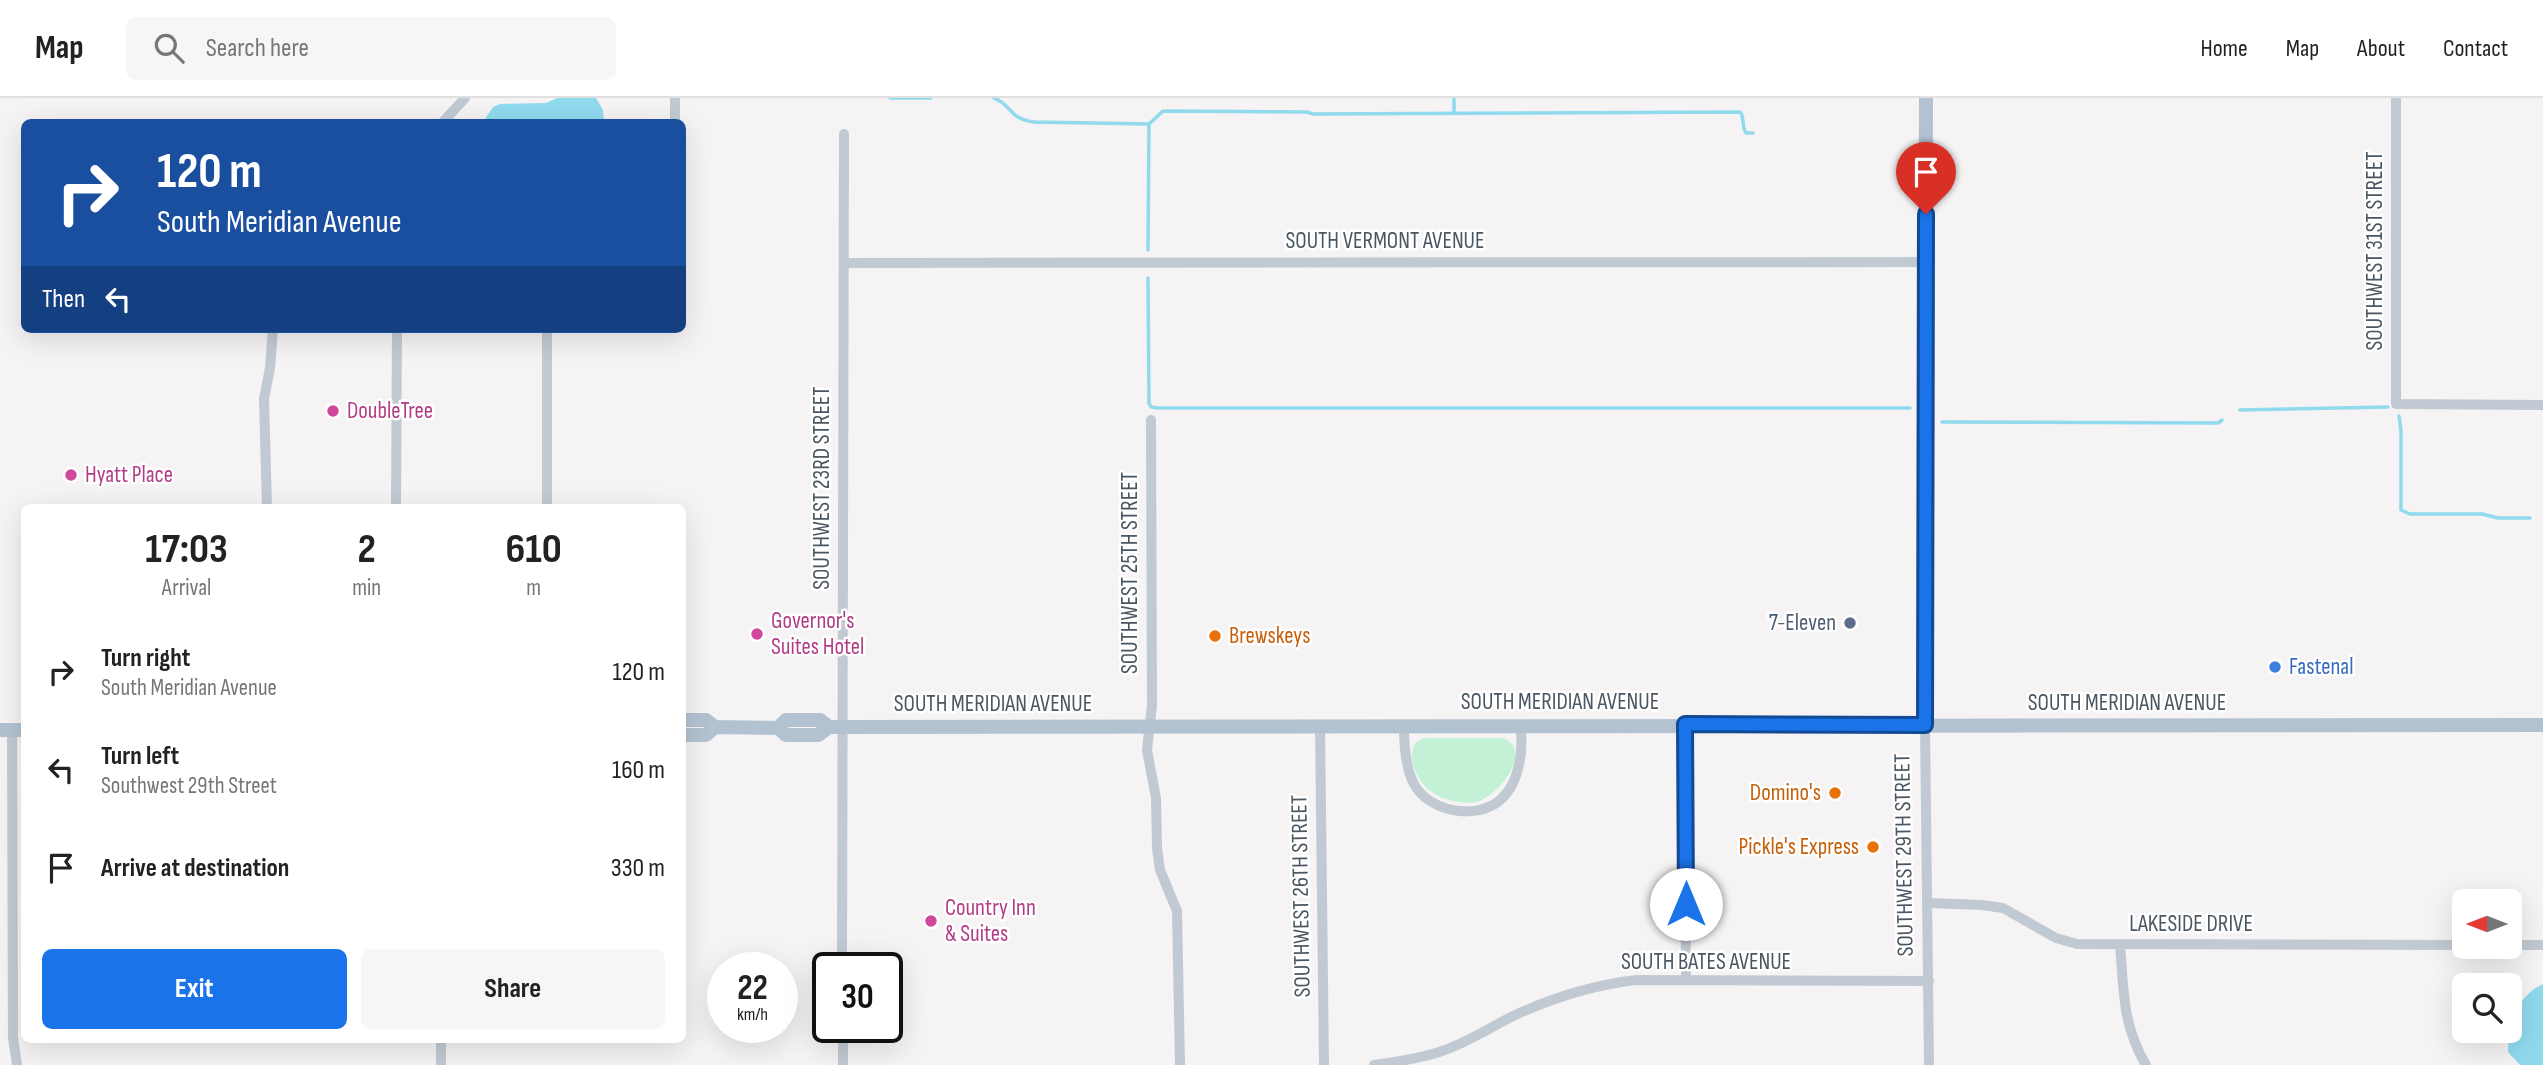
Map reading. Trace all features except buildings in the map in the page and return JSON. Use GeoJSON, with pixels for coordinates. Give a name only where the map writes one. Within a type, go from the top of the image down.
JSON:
{"type":"FeatureCollection","features":[{"type":"Feature","properties":{"kind":"main road","name":"SOUTHWEST 29TH STREET"},"geometry":{"type":"LineString","coordinates":[[1925,725],[1926,98]]}},
{"type":"Feature","properties":{"kind":"main road","name":"SOUTH MERIDIAN AVENUE"},"geometry":{"type":"LineString","coordinates":[[686,720],[706,720],[715,727],[778,727],[786,735],[818,735],[836,727],[2543,725]]}},
{"type":"Feature","properties":{"kind":"main road","name":"SOUTH MERIDIAN AVENUE"},"geometry":{"type":"LineString","coordinates":[[686,735],[706,735],[715,727]]}},
{"type":"Feature","properties":{"kind":"street"},"geometry":{"type":"LineString","coordinates":[[446,119],[465,98]]}},
{"type":"Feature","properties":{"kind":"street"},"geometry":{"type":"LineString","coordinates":[[675,98],[675,119]]}},
{"type":"Feature","properties":{"kind":"street","name":"SOUTHWEST 31ST STREET"},"geometry":{"type":"LineString","coordinates":[[2396,98],[2396,404],[2543,405]]}},
{"type":"Feature","properties":{"kind":"street","name":"SOUTHWEST 23RD STREET"},"geometry":{"type":"LineString","coordinates":[[842,952],[836,727],[844,134]]}},
{"type":"Feature","properties":{"kind":"street","name":"SOUTH VERMONT AVENUE"},"geometry":{"type":"LineString","coordinates":[[844,263],[1926,262]]}},
{"type":"Feature","properties":{"kind":"street"},"geometry":{"type":"LineString","coordinates":[[267,504],[264,399],[273,333]]}},
{"type":"Feature","properties":{"kind":"street"},"geometry":{"type":"LineString","coordinates":[[396,504],[397,333]]}},
{"type":"Feature","properties":{"kind":"street"},"geometry":{"type":"LineString","coordinates":[[547,333],[547,504]]}},
{"type":"Feature","properties":{"kind":"street","name":"SOUTHWEST 25TH STREET"},"geometry":{"type":"LineString","coordinates":[[1151,420],[1152,705],[1147,750],[1156,798],[1160,870],[1177,911],[1180,1065]]}},
{"type":"Feature","properties":{"kind":"street"},"geometry":{"type":"LineString","coordinates":[[1685,724],[1686,980]]}},
{"type":"Feature","properties":{"kind":"street"},"geometry":{"type":"LineString","coordinates":[[1404,726],[1406,757],[1414,784],[1426,799],[1447,809],[1471,813],[1499,801],[1515,779],[1521,749],[1520,725]]}},
{"type":"Feature","properties":{"kind":"street","name":"SOUTHWEST 29TH STREET"},"geometry":{"type":"LineString","coordinates":[[1925,725],[1929,1065]]}},
{"type":"Feature","properties":{"kind":"street","name":"SOUTHWEST 26TH STREET"},"geometry":{"type":"LineString","coordinates":[[1320,726],[1324,1065]]}},
{"type":"Feature","properties":{"kind":"street"},"geometry":{"type":"LineString","coordinates":[[12,730],[19,982],[13,1038],[17,1065]]}},
{"type":"Feature","properties":{"kind":"street","name":"LAKESIDE DRIVE"},"geometry":{"type":"LineString","coordinates":[[1928,904],[2003,908],[2056,938],[2077,944],[2452,945]]}},
{"type":"Feature","properties":{"kind":"street"},"geometry":{"type":"LineString","coordinates":[[2120,945],[2124,1010],[2129,1033],[2146,1065]]}},
{"type":"Feature","properties":{"kind":"street"},"geometry":{"type":"LineString","coordinates":[[2522,945],[2543,945]]}},
{"type":"Feature","properties":{"kind":"street","name":"SOUTH BATES AVENUE"},"geometry":{"type":"LineString","coordinates":[[1374,1065],[1415,1058],[1455,1046],[1510,1018],[1565,995],[1601,984],[1686,980],[1734,983],[1929,981]]}},
{"type":"Feature","properties":{"kind":"street"},"geometry":{"type":"LineString","coordinates":[[441,1043],[441,1065]]}},
{"type":"Feature","properties":{"kind":"street"},"geometry":{"type":"LineString","coordinates":[[843,1043],[843,1065]]}},
{"type":"Feature","properties":{"kind":"green space"},"geometry":{"type":"Polygon","coordinates":[[[1424,738],[1503,738],[1512,744],[1514,762],[1503,783],[1485,798],[1470,803],[1449,800],[1428,789],[1415,769],[1412,760],[1414,746],[1424,738]]]}},
{"type":"Feature","properties":{"kind":"water"},"geometry":{"type":"Polygon","coordinates":[[[557,98],[596,98],[603,110],[604,119],[485,119],[493,107],[500,104],[546,103],[557,98]]]}},
{"type":"Feature","properties":{"kind":"water"},"geometry":{"type":"Polygon","coordinates":[[[2543,984],[2543,1065],[2520,1065],[2508,1052],[2509,1043],[2522,1043],[2522,1001],[2543,984]]]}},
{"type":"Feature","properties":{"kind":"waterway"},"geometry":{"type":"LineString","coordinates":[[890,98],[931,98]]}},
{"type":"Feature","properties":{"kind":"waterway"},"geometry":{"type":"LineString","coordinates":[[994,98],[1019,118],[1034,122],[1149,124],[1163,111],[1313,114],[1740,112],[1746,133],[1753,133]]}},
{"type":"Feature","properties":{"kind":"waterway"},"geometry":{"type":"LineString","coordinates":[[1454,98],[1454,113]]}},
{"type":"Feature","properties":{"kind":"waterway"},"geometry":{"type":"LineString","coordinates":[[1148,250],[1149,124]]}},
{"type":"Feature","properties":{"kind":"waterway"},"geometry":{"type":"LineString","coordinates":[[1148,278],[1151,407],[1910,408]]}},
{"type":"Feature","properties":{"kind":"waterway"},"geometry":{"type":"LineString","coordinates":[[2240,410],[2388,407]]}},
{"type":"Feature","properties":{"kind":"waterway"},"geometry":{"type":"LineString","coordinates":[[2399,416],[2401,510],[2410,514],[2482,514],[2498,518],[2530,518]]}},
{"type":"Feature","properties":{"kind":"waterway"},"geometry":{"type":"LineString","coordinates":[[1942,422],[2218,423],[2222,420]]}},
{"type":"Feature","properties":{"kind":"place","name":"DoubleTree"},"geometry":{"type":"Point","coordinates":[333,411]}},
{"type":"Feature","properties":{"kind":"place","name":"Hyatt Place"},"geometry":{"type":"Point","coordinates":[71,475]}},
{"type":"Feature","properties":{"kind":"place","name":"7-Eleven"},"geometry":{"type":"Point","coordinates":[1850,623]}},
{"type":"Feature","properties":{"kind":"place","name":"Governor's Suites Hotel"},"geometry":{"type":"Point","coordinates":[757,634]}},
{"type":"Feature","properties":{"kind":"place","name":"Brewskeys"},"geometry":{"type":"Point","coordinates":[1215,636]}},
{"type":"Feature","properties":{"kind":"place","name":"Fastenal"},"geometry":{"type":"Point","coordinates":[2275,667]}},
{"type":"Feature","properties":{"kind":"place","name":"Domino's"},"geometry":{"type":"Point","coordinates":[1835,793]}},
{"type":"Feature","properties":{"kind":"place","name":"Pickle's Express"},"geometry":{"type":"Point","coordinates":[1873,847]}},
{"type":"Feature","properties":{"kind":"place","name":"Country Inn & Suites"},"geometry":{"type":"Point","coordinates":[931,921]}},
{"type":"Feature","properties":{"kind":"route"},"geometry":{"type":"LineString","coordinates":[[1686,904],[1685,724],[1925,725],[1926,214]]}}]}
